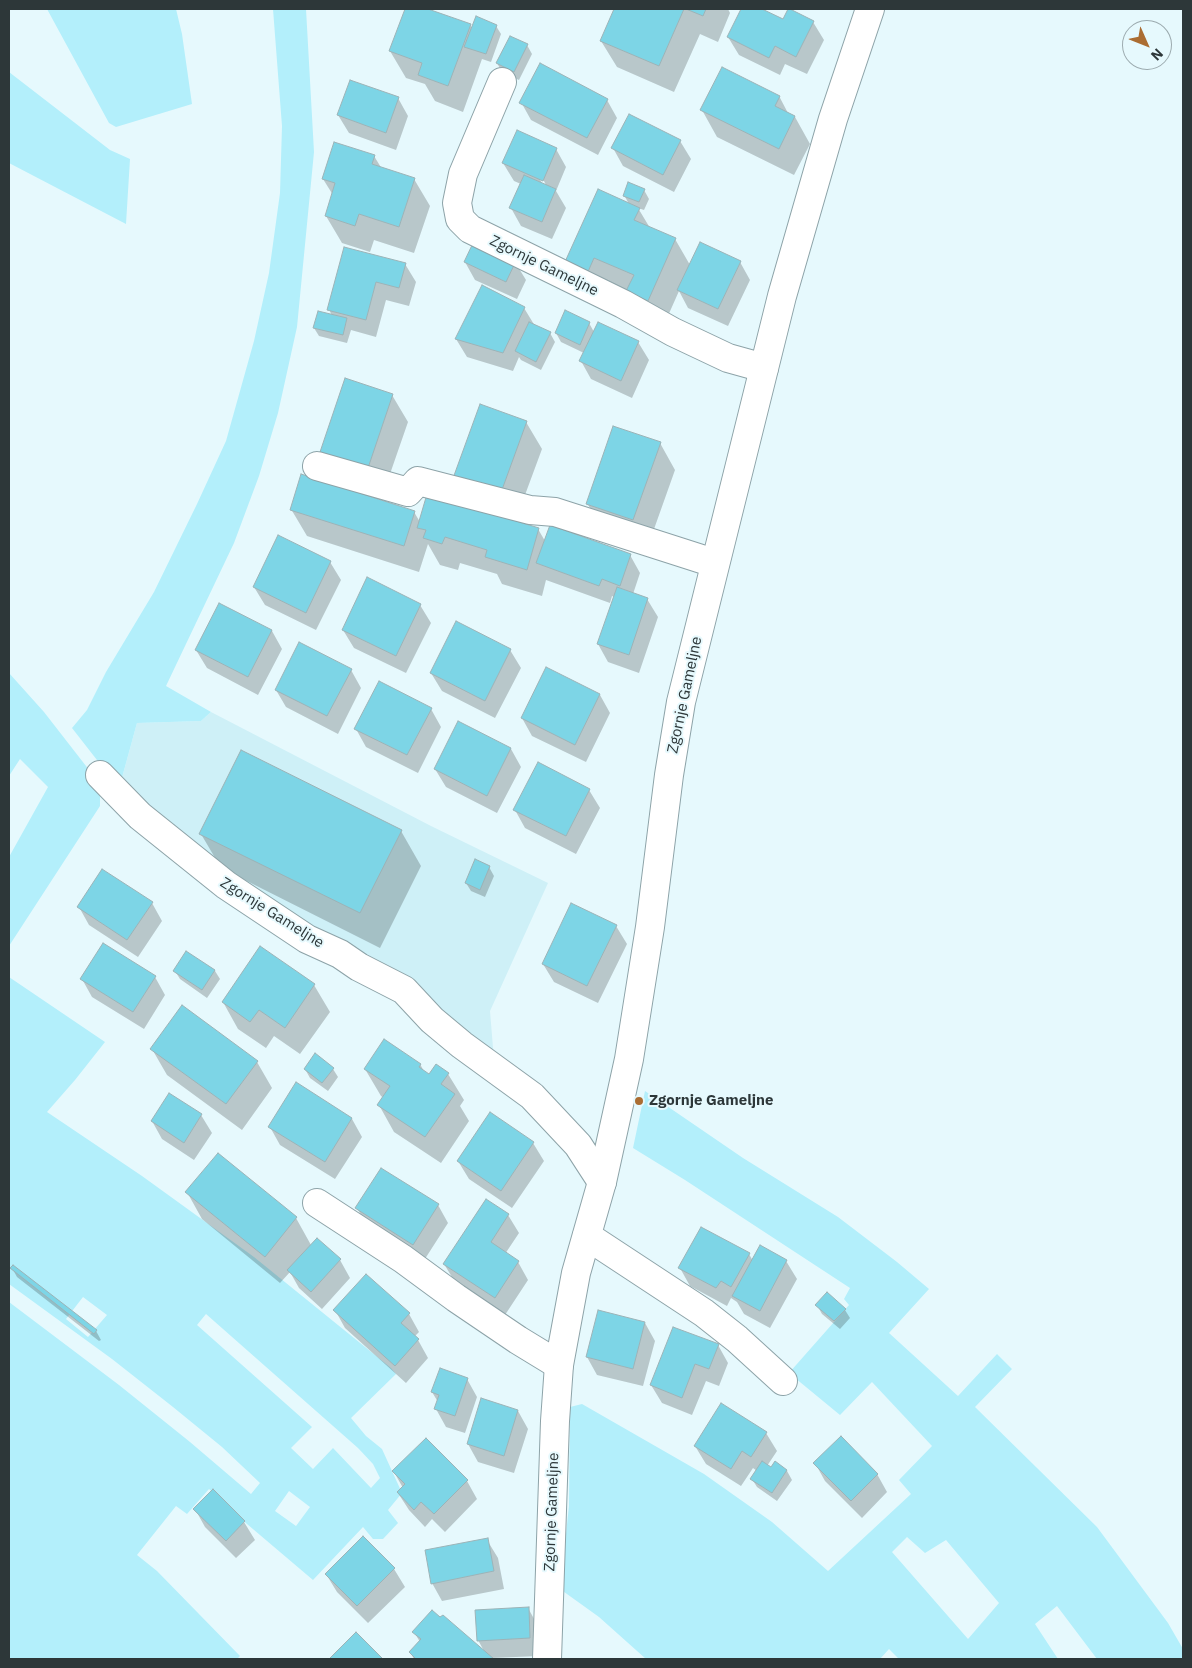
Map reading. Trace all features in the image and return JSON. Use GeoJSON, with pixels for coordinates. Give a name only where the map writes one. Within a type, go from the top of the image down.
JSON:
{"type":"FeatureCollection","features":[{"type":"Feature","properties":{"kind":"street","name":"Zgornje Gameljne"},"geometry":{"type":"LineString","coordinates":[[547,1659],[555,1421],[560,1365],[576,1273],[602,1182],[629,1059],[650,927],[669,775],[681,702],[714,563],[782,296],[833,119],[870,9]]}},
{"type":"Feature","properties":{"kind":"street","name":"Zgornje Gameljne"},"geometry":{"type":"LineString","coordinates":[[502,82],[462,174],[457,203],[460,219],[470,230],[623,304],[673,332],[728,358],[764,368]]}},
{"type":"Feature","properties":{"kind":"street"},"geometry":{"type":"LineString","coordinates":[[317,466],[408,492],[418,481],[530,510],[555,512],[714,563]]}},
{"type":"Feature","properties":{"kind":"street","name":"Zgornje Gameljne"},"geometry":{"type":"LineString","coordinates":[[100,775],[140,816],[226,885],[307,939],[340,954],[359,967],[404,990],[432,1020],[462,1045],[532,1096],[578,1145],[602,1182]]}},
{"type":"Feature","properties":{"kind":"street"},"geometry":{"type":"LineString","coordinates":[[317,1203],[518,1340],[560,1365]]}},
{"type":"Feature","properties":{"kind":"street"},"geometry":{"type":"LineString","coordinates":[[587,1236],[704,1313],[737,1339],[783,1380]]}},
{"type":"Feature","properties":{"kind":"shaded area"},"geometry":{"type":"Polygon","coordinates":[[[47,9],[176,9],[182,34],[192,104],[116,127],[109,123],[47,9]]]}},
{"type":"Feature","properties":{"kind":"shaded area"},"geometry":{"type":"Polygon","coordinates":[[[273,9],[306,9],[314,152],[297,327],[278,413],[259,476],[234,543],[166,686],[211,712],[201,721],[137,723],[120,785],[104,769],[72,728],[87,710],[106,672],[154,592],[197,504],[226,441],[254,341],[269,273],[280,193],[282,126],[273,9]]]}},
{"type":"Feature","properties":{"kind":"shaded area"},"geometry":{"type":"Polygon","coordinates":[[[9,72],[110,150],[130,159],[126,224],[9,163],[9,72]]]}},
{"type":"Feature","properties":{"kind":"shaded area"},"geometry":{"type":"Polygon","coordinates":[[[9,673],[44,712],[100,784],[100,806],[9,946],[9,857],[48,787],[20,759],[9,776],[9,673]]]}},
{"type":"Feature","properties":{"kind":"shaded area"},"geometry":{"type":"Polygon","coordinates":[[[211,712],[431,826],[548,883],[490,1011],[494,1060],[311,934],[120,785],[137,723],[201,721],[211,712]]]}},
{"type":"Feature","properties":{"kind":"shaded area"},"geometry":{"type":"Polygon","coordinates":[[[9,977],[105,1042],[47,1112],[142,1176],[254,1257],[396,1374],[351,1418],[366,1436],[382,1449],[402,1493],[388,1510],[398,1523],[383,1539],[373,1539],[363,1527],[313,1580],[209,1489],[187,1514],[176,1506],[137,1555],[157,1571],[240,1656],[237,1659],[9,1659],[9,1302],[119,1385],[251,1494],[260,1483],[222,1447],[173,1407],[112,1359],[9,1284],[9,977]],[[83,1297],[66,1319],[88,1337],[107,1315],[83,1297]],[[206,1314],[197,1325],[312,1427],[291,1448],[313,1469],[333,1448],[371,1488],[380,1478],[373,1464],[358,1448],[206,1314]],[[289,1491],[275,1511],[296,1526],[310,1507],[289,1491]]]}},
{"type":"Feature","properties":{"kind":"shaded area"},"geometry":{"type":"Polygon","coordinates":[[[645,1091],[743,1158],[838,1217],[929,1289],[889,1333],[958,1396],[997,1354],[1012,1369],[975,1407],[1097,1527],[1168,1623],[1183,1649],[1183,1659],[1097,1659],[1057,1606],[1035,1624],[1058,1659],[899,1659],[889,1649],[880,1659],[646,1659],[599,1617],[560,1589],[569,1506],[570,1407],[582,1404],[704,1474],[772,1522],[828,1571],[911,1494],[899,1480],[932,1446],[872,1382],[840,1415],[789,1373],[849,1305],[844,1299],[850,1288],[633,1148],[645,1091]],[[907,1537],[892,1552],[968,1639],[999,1603],[946,1540],[925,1553],[907,1537]]]}},
{"type":"Feature","properties":{"kind":"building"},"geometry":{"type":"Polygon","coordinates":[[[405,9],[428,9],[471,24],[448,86],[418,75],[422,63],[389,51],[405,9]]]}},
{"type":"Feature","properties":{"kind":"building"},"geometry":{"type":"Polygon","coordinates":[[[614,9],[684,9],[659,66],[600,41],[614,9]]]}},
{"type":"Feature","properties":{"kind":"building"},"geometry":{"type":"Polygon","coordinates":[[[686,9],[706,9],[703,16],[686,9]]]}},
{"type":"Feature","properties":{"kind":"building"},"geometry":{"type":"Polygon","coordinates":[[[741,9],[762,9],[783,19],[788,9],[790,9],[814,21],[796,57],[775,46],[769,58],[727,37],[741,9]]]}},
{"type":"Feature","properties":{"kind":"building"},"geometry":{"type":"Polygon","coordinates":[[[476,16],[497,25],[486,54],[464,47],[476,16]]]}},
{"type":"Feature","properties":{"kind":"building"},"geometry":{"type":"Polygon","coordinates":[[[510,36],[528,44],[514,72],[496,63],[510,36]]]}},
{"type":"Feature","properties":{"kind":"building"},"geometry":{"type":"Polygon","coordinates":[[[540,63],[608,99],[587,138],[519,103],[540,63]]]}},
{"type":"Feature","properties":{"kind":"building"},"geometry":{"type":"Polygon","coordinates":[[[722,67],[780,96],[775,106],[795,116],[779,149],[700,110],[722,67]]]}},
{"type":"Feature","properties":{"kind":"building"},"geometry":{"type":"Polygon","coordinates":[[[350,80],[399,97],[386,133],[337,115],[350,80]]]}},
{"type":"Feature","properties":{"kind":"building"},"geometry":{"type":"Polygon","coordinates":[[[629,114],[681,140],[663,175],[611,148],[629,114]]]}},
{"type":"Feature","properties":{"kind":"building"},"geometry":{"type":"Polygon","coordinates":[[[517,130],[557,148],[543,181],[502,163],[517,130]]]}},
{"type":"Feature","properties":{"kind":"building"},"geometry":{"type":"Polygon","coordinates":[[[334,142],[375,155],[372,164],[415,178],[399,227],[359,214],[355,226],[325,216],[335,183],[322,179],[334,142]]]}},
{"type":"Feature","properties":{"kind":"building"},"geometry":{"type":"Polygon","coordinates":[[[524,175],[556,189],[542,222],[509,208],[524,175]]]}},
{"type":"Feature","properties":{"kind":"building"},"geometry":{"type":"Polygon","coordinates":[[[628,182],[645,189],[639,202],[623,196],[628,182]]]}},
{"type":"Feature","properties":{"kind":"building"},"geometry":{"type":"Polygon","coordinates":[[[598,189],[640,208],[634,220],[676,238],[648,301],[626,291],[634,275],[594,258],[587,274],[564,264],[598,189]]]}},
{"type":"Feature","properties":{"kind":"building"},"geometry":{"type":"Polygon","coordinates":[[[474,241],[516,261],[506,282],[464,262],[474,241]]]}},
{"type":"Feature","properties":{"kind":"building"},"geometry":{"type":"Polygon","coordinates":[[[700,242],[741,261],[718,309],[677,290],[700,242]]]}},
{"type":"Feature","properties":{"kind":"building"},"geometry":{"type":"Polygon","coordinates":[[[344,247],[406,263],[399,288],[376,282],[366,320],[327,310],[344,247]]]}},
{"type":"Feature","properties":{"kind":"building"},"geometry":{"type":"Polygon","coordinates":[[[482,285],[525,307],[503,353],[455,339],[482,285]]]}},
{"type":"Feature","properties":{"kind":"building"},"geometry":{"type":"Polygon","coordinates":[[[565,310],[590,322],[580,345],[555,333],[565,310]]]}},
{"type":"Feature","properties":{"kind":"building"},"geometry":{"type":"Polygon","coordinates":[[[318,311],[347,318],[343,335],[313,328],[318,311]]]}},
{"type":"Feature","properties":{"kind":"building"},"geometry":{"type":"Polygon","coordinates":[[[529,322],[551,332],[536,362],[515,351],[529,322]]]}},
{"type":"Feature","properties":{"kind":"building"},"geometry":{"type":"Polygon","coordinates":[[[598,322],[639,341],[621,381],[579,361],[598,322]]]}},
{"type":"Feature","properties":{"kind":"building"},"geometry":{"type":"Polygon","coordinates":[[[345,378],[393,394],[367,471],[319,455],[345,378]]]}},
{"type":"Feature","properties":{"kind":"building"},"geometry":{"type":"Polygon","coordinates":[[[480,404],[527,421],[499,498],[452,481],[480,404]]]}},
{"type":"Feature","properties":{"kind":"building"},"geometry":{"type":"Polygon","coordinates":[[[613,426],[661,442],[633,520],[586,504],[613,426]]]}},
{"type":"Feature","properties":{"kind":"building"},"geometry":{"type":"Polygon","coordinates":[[[301,474],[415,511],[404,546],[290,510],[301,474]]]}},
{"type":"Feature","properties":{"kind":"building"},"geometry":{"type":"Polygon","coordinates":[[[427,494],[539,528],[527,570],[485,557],[487,550],[445,537],[442,544],[423,538],[426,530],[417,528],[427,494]]]}},
{"type":"Feature","properties":{"kind":"building"},"geometry":{"type":"Polygon","coordinates":[[[550,525],[631,554],[620,586],[602,579],[599,586],[536,563],[550,525]]]}},
{"type":"Feature","properties":{"kind":"building"},"geometry":{"type":"Polygon","coordinates":[[[278,535],[331,561],[306,613],[253,587],[278,535]]]}},
{"type":"Feature","properties":{"kind":"building"},"geometry":{"type":"Polygon","coordinates":[[[367,577],[421,604],[396,656],[342,630],[367,577]]]}},
{"type":"Feature","properties":{"kind":"building"},"geometry":{"type":"Polygon","coordinates":[[[617,587],[648,598],[629,655],[597,644],[617,587]]]}},
{"type":"Feature","properties":{"kind":"building"},"geometry":{"type":"Polygon","coordinates":[[[219,603],[272,630],[248,677],[195,650],[219,603]]]}},
{"type":"Feature","properties":{"kind":"building"},"geometry":{"type":"Polygon","coordinates":[[[456,621],[511,649],[485,701],[430,673],[456,621]]]}},
{"type":"Feature","properties":{"kind":"building"},"geometry":{"type":"Polygon","coordinates":[[[299,642],[352,669],[327,716],[275,690],[299,642]]]}},
{"type":"Feature","properties":{"kind":"building"},"geometry":{"type":"Polygon","coordinates":[[[546,667],[600,694],[575,745],[521,718],[546,667]]]}},
{"type":"Feature","properties":{"kind":"building"},"geometry":{"type":"Polygon","coordinates":[[[379,681],[432,708],[407,755],[354,729],[379,681]]]}},
{"type":"Feature","properties":{"kind":"building"},"geometry":{"type":"Polygon","coordinates":[[[458,721],[511,748],[487,796],[434,769],[458,721]]]}},
{"type":"Feature","properties":{"kind":"building"},"geometry":{"type":"Polygon","coordinates":[[[241,750],[402,830],[360,913],[199,834],[241,750]]]}},
{"type":"Feature","properties":{"kind":"building"},"geometry":{"type":"Polygon","coordinates":[[[538,762],[590,789],[566,836],[513,810],[538,762]]]}},
{"type":"Feature","properties":{"kind":"building"},"geometry":{"type":"Polygon","coordinates":[[[475,859],[490,866],[480,890],[465,883],[475,859]]]}},
{"type":"Feature","properties":{"kind":"building"},"geometry":{"type":"Polygon","coordinates":[[[102,869],[153,902],[127,940],[77,907],[102,869]]]}},
{"type":"Feature","properties":{"kind":"building"},"geometry":{"type":"Polygon","coordinates":[[[571,903],[617,925],[587,986],[542,964],[571,903]]]}},
{"type":"Feature","properties":{"kind":"building"},"geometry":{"type":"Polygon","coordinates":[[[103,943],[156,976],[133,1012],[80,979],[103,943]]]}},
{"type":"Feature","properties":{"kind":"building"},"geometry":{"type":"Polygon","coordinates":[[[260,946],[315,984],[285,1028],[259,1010],[250,1022],[222,1002],[260,946]]]}},
{"type":"Feature","properties":{"kind":"building"},"geometry":{"type":"Polygon","coordinates":[[[186,951],[215,970],[202,990],[173,971],[186,951]]]}},
{"type":"Feature","properties":{"kind":"building"},"geometry":{"type":"Polygon","coordinates":[[[182,1005],[258,1061],[226,1104],[150,1049],[182,1005]]]}},
{"type":"Feature","properties":{"kind":"building"},"geometry":{"type":"Polygon","coordinates":[[[384,1039],[421,1064],[419,1067],[429,1074],[436,1064],[449,1073],[441,1084],[455,1094],[425,1137],[377,1105],[390,1086],[364,1069],[384,1039]]]}},
{"type":"Feature","properties":{"kind":"building"},"geometry":{"type":"Polygon","coordinates":[[[315,1053],[334,1068],[322,1083],[304,1069],[315,1053]]]}},
{"type":"Feature","properties":{"kind":"building"},"geometry":{"type":"Polygon","coordinates":[[[296,1082],[352,1118],[325,1162],[268,1127],[296,1082]]]}},
{"type":"Feature","properties":{"kind":"building"},"geometry":{"type":"Polygon","coordinates":[[[169,1093],[202,1114],[184,1143],[151,1121],[169,1093]]]}},
{"type":"Feature","properties":{"kind":"building"},"geometry":{"type":"Polygon","coordinates":[[[490,1112],[534,1142],[501,1191],[457,1161],[490,1112]]]}},
{"type":"Feature","properties":{"kind":"building"},"geometry":{"type":"Polygon","coordinates":[[[218,1153],[297,1217],[265,1257],[185,1192],[218,1153]]]}},
{"type":"Feature","properties":{"kind":"building"},"geometry":{"type":"Polygon","coordinates":[[[381,1168],[439,1204],[413,1245],[355,1208],[381,1168]]]}},
{"type":"Feature","properties":{"kind":"building"},"geometry":{"type":"Polygon","coordinates":[[[486,1199],[509,1214],[491,1242],[519,1261],[495,1298],[443,1264],[486,1199]]]}},
{"type":"Feature","properties":{"kind":"building"},"geometry":{"type":"Polygon","coordinates":[[[701,1227],[750,1253],[731,1287],[721,1281],[716,1288],[678,1268],[701,1227]]]}},
{"type":"Feature","properties":{"kind":"building"},"geometry":{"type":"Polygon","coordinates":[[[317,1238],[341,1259],[311,1292],[287,1270],[317,1238]]]}},
{"type":"Feature","properties":{"kind":"building"},"geometry":{"type":"Polygon","coordinates":[[[760,1245],[787,1260],[760,1311],[732,1296],[760,1245]]]}},
{"type":"Feature","properties":{"kind":"building"},"geometry":{"type":"Polygon","coordinates":[[[13,1265],[97,1330],[94,1334],[10,1268],[13,1265]]]}},
{"type":"Feature","properties":{"kind":"building"},"geometry":{"type":"Polygon","coordinates":[[[366,1274],[410,1313],[401,1323],[419,1339],[395,1366],[333,1310],[366,1274]]]}},
{"type":"Feature","properties":{"kind":"building"},"geometry":{"type":"Polygon","coordinates":[[[827,1292],[846,1309],[834,1321],[815,1305],[827,1292]]]}},
{"type":"Feature","properties":{"kind":"building"},"geometry":{"type":"Polygon","coordinates":[[[598,1310],[645,1322],[633,1369],[586,1357],[598,1310]]]}},
{"type":"Feature","properties":{"kind":"building"},"geometry":{"type":"Polygon","coordinates":[[[673,1327],[719,1344],[709,1369],[695,1364],[682,1398],[650,1385],[673,1327]]]}},
{"type":"Feature","properties":{"kind":"building"},"geometry":{"type":"Polygon","coordinates":[[[440,1368],[468,1378],[455,1416],[434,1409],[439,1395],[431,1392],[440,1368]]]}},
{"type":"Feature","properties":{"kind":"building"},"geometry":{"type":"Polygon","coordinates":[[[481,1398],[518,1410],[504,1456],[467,1444],[481,1398]]]}},
{"type":"Feature","properties":{"kind":"building"},"geometry":{"type":"Polygon","coordinates":[[[721,1403],[767,1432],[751,1457],[742,1451],[731,1469],[694,1446],[721,1403]]]}},
{"type":"Feature","properties":{"kind":"building"},"geometry":{"type":"Polygon","coordinates":[[[841,1436],[878,1474],[851,1501],[813,1463],[841,1436]]]}},
{"type":"Feature","properties":{"kind":"building"},"geometry":{"type":"Polygon","coordinates":[[[426,1438],[468,1480],[434,1514],[421,1502],[414,1510],[397,1492],[405,1484],[392,1471],[426,1438]]]}},
{"type":"Feature","properties":{"kind":"building"},"geometry":{"type":"Polygon","coordinates":[[[762,1461],[771,1467],[775,1461],[787,1470],[772,1493],[750,1479],[762,1461]]]}},
{"type":"Feature","properties":{"kind":"building"},"geometry":{"type":"Polygon","coordinates":[[[213,1489],[245,1521],[226,1541],[193,1509],[213,1489]]]}},
{"type":"Feature","properties":{"kind":"building"},"geometry":{"type":"Polygon","coordinates":[[[363,1536],[395,1568],[357,1606],[325,1574],[363,1536]]]}},
{"type":"Feature","properties":{"kind":"building"},"geometry":{"type":"Polygon","coordinates":[[[488,1538],[494,1571],[431,1584],[425,1550],[488,1538]]]}},
{"type":"Feature","properties":{"kind":"building"},"geometry":{"type":"Polygon","coordinates":[[[529,1607],[530,1638],[477,1641],[475,1610],[529,1607]]]}},
{"type":"Feature","properties":{"kind":"building"},"geometry":{"type":"Polygon","coordinates":[[[432,1610],[440,1617],[443,1615],[494,1659],[416,1659],[409,1652],[421,1639],[412,1632],[432,1610]]]}},
{"type":"Feature","properties":{"kind":"building"},"geometry":{"type":"Polygon","coordinates":[[[356,1632],[383,1659],[329,1659],[356,1632]]]}},
{"type":"Feature","properties":{"kind":"place","name":"Zgornje Gameljne"},"geometry":{"type":"Point","coordinates":[639,1101]}}]}
